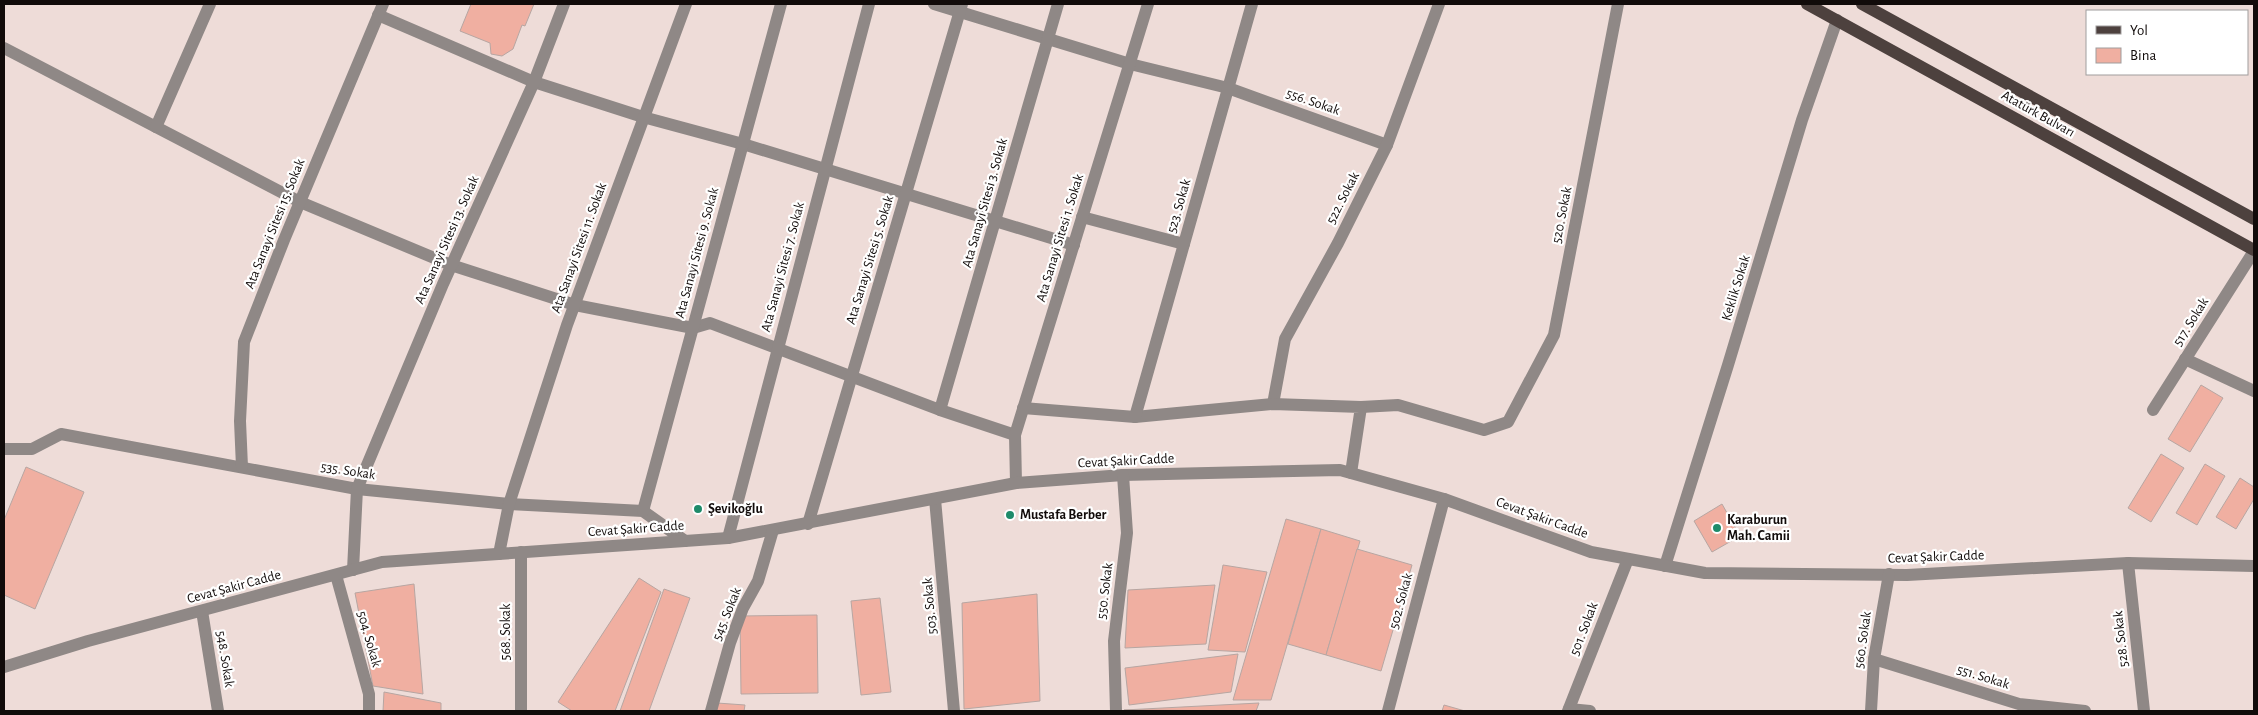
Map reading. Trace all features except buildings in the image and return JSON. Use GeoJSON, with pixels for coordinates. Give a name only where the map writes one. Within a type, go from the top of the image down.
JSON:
{"type":"FeatureCollection","features":[{"type":"Feature","properties":{"kind":"main road","name":"Atatürk Bulvarı"},"geometry":{"type":"LineString","coordinates":[[1807,4],[2254,250]]}},
{"type":"Feature","properties":{"kind":"main road","name":"Atatürk Bulvarı"},"geometry":{"type":"LineString","coordinates":[[1862,4],[2254,219]]}},
{"type":"Feature","properties":{"kind":"street"},"geometry":{"type":"LineString","coordinates":[[156,127],[210,4]]}},
{"type":"Feature","properties":{"kind":"street","name":"Ata Sanayi Sitesi 13. Sokak"},"geometry":{"type":"LineString","coordinates":[[357,489],[452,265],[534,82],[564,4]]}},
{"type":"Feature","properties":{"kind":"street","name":"Ata Sanayi Sitesi 11. Sokak"},"geometry":{"type":"LineString","coordinates":[[499,554],[509,504],[575,305],[686,4]]}},
{"type":"Feature","properties":{"kind":"street","name":"Ata Sanayi Sitesi 9. Sokak"},"geometry":{"type":"LineString","coordinates":[[643,511],[781,4]]}},
{"type":"Feature","properties":{"kind":"street","name":"Ata Sanayi Sitesi 7. Sokak"},"geometry":{"type":"LineString","coordinates":[[728,538],[869,4]]}},
{"type":"Feature","properties":{"kind":"street","name":"556. Sokak"},"geometry":{"type":"LineString","coordinates":[[934,4],[961,8],[1048,40],[1130,64],[1228,88],[1387,144]]}},
{"type":"Feature","properties":{"kind":"street","name":"Ata Sanayi Sitesi 3. Sokak"},"geometry":{"type":"LineString","coordinates":[[940,410],[1058,4]]}},
{"type":"Feature","properties":{"kind":"street","name":"Ata Sanayi Sitesi 1. Sokak"},"geometry":{"type":"LineString","coordinates":[[1016,483],[1015,435],[1148,4]]}},
{"type":"Feature","properties":{"kind":"street","name":"523. Sokak"},"geometry":{"type":"LineString","coordinates":[[1136,417],[1252,4]]}},
{"type":"Feature","properties":{"kind":"street","name":"522. Sokak"},"geometry":{"type":"LineString","coordinates":[[1273,404],[1285,340],[1338,243],[1387,144],[1439,4]]}},
{"type":"Feature","properties":{"kind":"street","name":"520. Sokak"},"geometry":{"type":"LineString","coordinates":[[1361,407],[1398,405],[1484,430],[1508,422],[1554,335],[1618,4]]}},
{"type":"Feature","properties":{"kind":"street","name":"Ata Sanayi Sitesi 5. Sokak"},"geometry":{"type":"LineString","coordinates":[[808,524],[961,8]]}},
{"type":"Feature","properties":{"kind":"street"},"geometry":{"type":"LineString","coordinates":[[380,10],[534,82],[643,117],[743,144],[1074,245]]}},
{"type":"Feature","properties":{"kind":"street","name":"Ata Sanayi Sitesi 15. Sokak"},"geometry":{"type":"LineString","coordinates":[[242,467],[240,421],[244,342],[380,10]]}},
{"type":"Feature","properties":{"kind":"street","name":"Keklik Sokak"},"geometry":{"type":"LineString","coordinates":[[1665,566],[1802,120],[1837,20]]}},
{"type":"Feature","properties":{"kind":"street"},"geometry":{"type":"LineString","coordinates":[[4,48],[300,202],[452,265],[575,305],[693,328],[710,323],[940,410],[1015,435]]}},
{"type":"Feature","properties":{"kind":"street"},"geometry":{"type":"LineString","coordinates":[[1082,218],[1184,244]]}},
{"type":"Feature","properties":{"kind":"street","name":"517. Sokak"},"geometry":{"type":"LineString","coordinates":[[2153,410],[2254,250]]}},
{"type":"Feature","properties":{"kind":"street"},"geometry":{"type":"LineString","coordinates":[[2185,359],[2254,391]]}},
{"type":"Feature","properties":{"kind":"street"},"geometry":{"type":"LineString","coordinates":[[1023,408],[1136,417],[1273,404],[1361,407],[1352,473]]}},
{"type":"Feature","properties":{"kind":"street","name":"535. Sokak"},"geometry":{"type":"LineString","coordinates":[[4,449],[32,449],[61,434],[357,489],[509,504],[643,511]]}},
{"type":"Feature","properties":{"kind":"street","name":"Cevat Şakir Cadde"},"geometry":{"type":"LineString","coordinates":[[4,667],[88,641],[382,562],[728,538],[1016,483],[1123,475],[1340,470],[1444,499],[1591,552],[1705,573],[1889,574],[2128,563],[2254,566]]}},
{"type":"Feature","properties":{"kind":"street","name":"550. Sokak"},"geometry":{"type":"LineString","coordinates":[[1116,711],[1114,641],[1127,533],[1123,475]]}},
{"type":"Feature","properties":{"kind":"street"},"geometry":{"type":"LineString","coordinates":[[353,570],[357,489]]}},
{"type":"Feature","properties":{"kind":"street","name":"503. Sokak"},"geometry":{"type":"LineString","coordinates":[[935,499],[954,711]]}},
{"type":"Feature","properties":{"kind":"street","name":"502. Sokak"},"geometry":{"type":"LineString","coordinates":[[1388,711],[1444,499]]}},
{"type":"Feature","properties":{"kind":"street"},"geometry":{"type":"LineString","coordinates":[[643,511],[684,541]]}},
{"type":"Feature","properties":{"kind":"street","name":"545. Sokak"},"geometry":{"type":"LineString","coordinates":[[711,711],[730,643],[743,608],[758,581],[773,530]]}},
{"type":"Feature","properties":{"kind":"street","name":"568. Sokak"},"geometry":{"type":"LineString","coordinates":[[521,552],[521,711]]}},
{"type":"Feature","properties":{"kind":"street","name":"501. Sokak"},"geometry":{"type":"LineString","coordinates":[[1569,710],[1628,559]]}},
{"type":"Feature","properties":{"kind":"street","name":"528. Sokak"},"geometry":{"type":"LineString","coordinates":[[2128,563],[2144,711]]}},
{"type":"Feature","properties":{"kind":"street","name":"560. Sokak"},"geometry":{"type":"LineString","coordinates":[[1872,711],[1874,659],[1889,574]]}},
{"type":"Feature","properties":{"kind":"street","name":"504. Sokak"},"geometry":{"type":"LineString","coordinates":[[336,575],[369,694],[369,711]]}},
{"type":"Feature","properties":{"kind":"street","name":"548. Sokak"},"geometry":{"type":"LineString","coordinates":[[202,611],[218,711]]}},
{"type":"Feature","properties":{"kind":"street","name":"551. Sokak"},"geometry":{"type":"LineString","coordinates":[[1874,659],[2018,708],[2085,711]]}},
{"type":"Feature","properties":{"kind":"street"},"geometry":{"type":"LineString","coordinates":[[1569,710],[1590,711]]}},
{"type":"Feature","properties":{"kind":"place","name":"Şevikoğlu"},"geometry":{"type":"Point","coordinates":[698,509]}},
{"type":"Feature","properties":{"kind":"place","name":"Mustafa Berber"},"geometry":{"type":"Point","coordinates":[1010,515]}},
{"type":"Feature","properties":{"kind":"place","name":"Karaburun Mah. Camii"},"geometry":{"type":"Point","coordinates":[1717,528]}}]}
